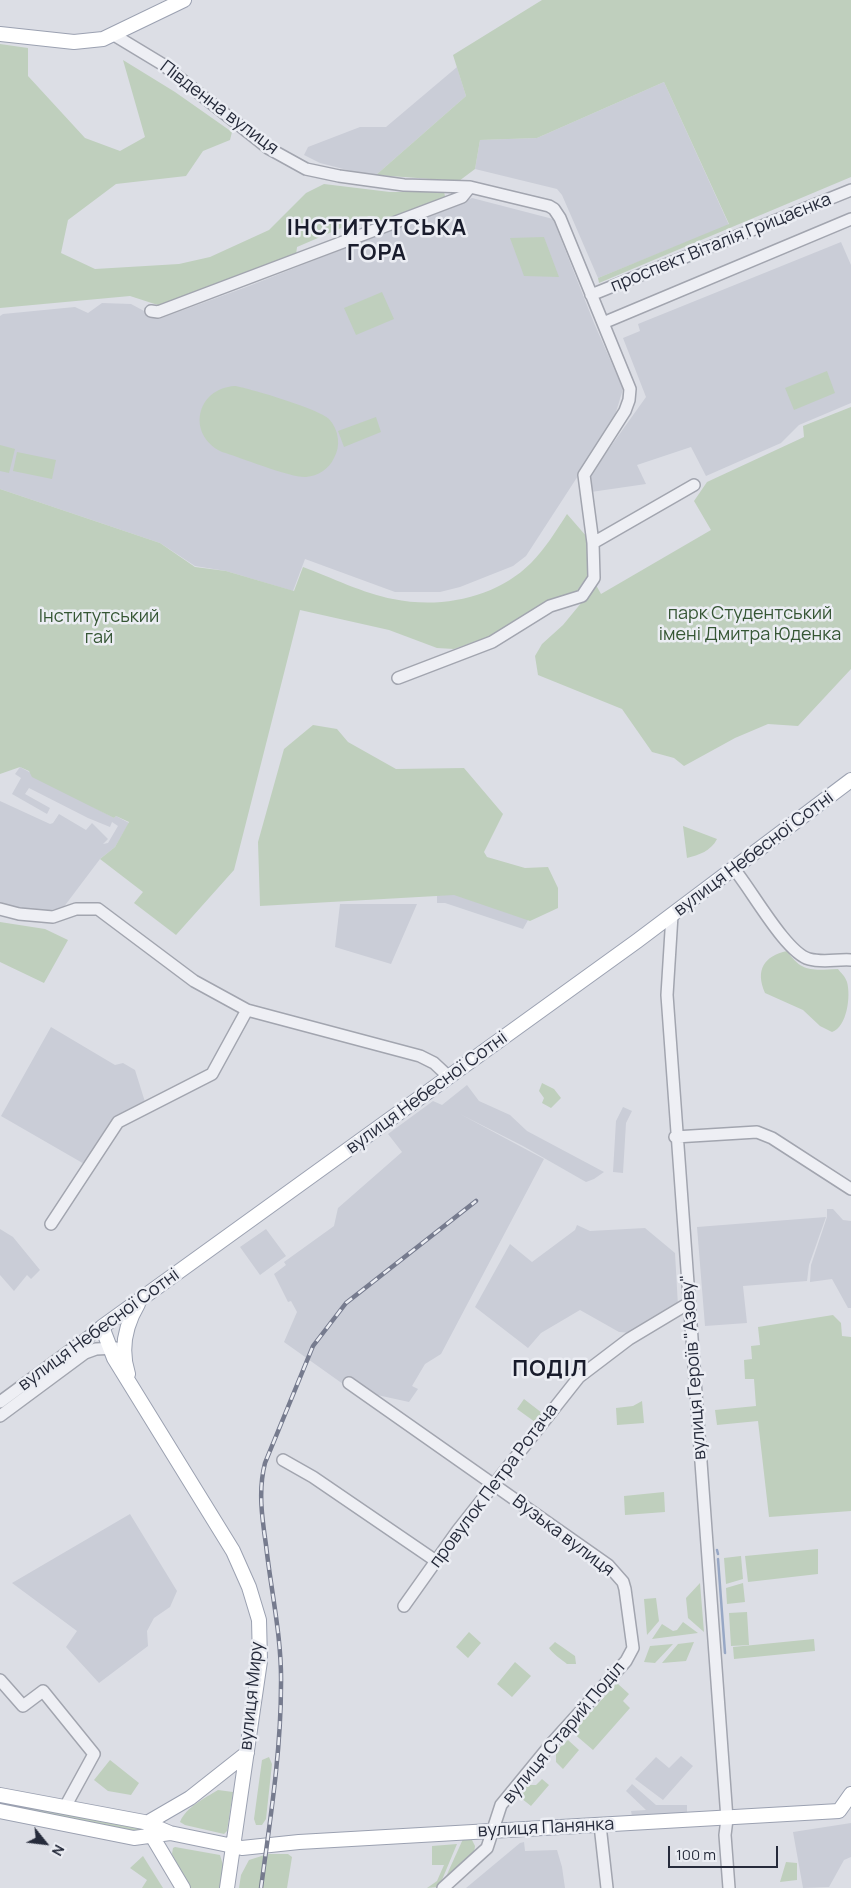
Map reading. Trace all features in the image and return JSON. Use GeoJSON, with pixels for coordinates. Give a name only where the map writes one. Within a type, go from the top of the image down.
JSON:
{"type":"FeatureCollection","features":[{"type":"Feature","properties":{"kind":"main road"},"geometry":{"type":"LineString","coordinates":[[0,34],[74,42],[103,39],[184,0]]}},
{"type":"Feature","properties":{"kind":"main road","name":"вулиця Небесної Сотні"},"geometry":{"type":"LineString","coordinates":[[102,1328],[672,915],[851,780]]}},
{"type":"Feature","properties":{"kind":"main road"},"geometry":{"type":"LineString","coordinates":[[125,1337],[141,1300]]}},
{"type":"Feature","properties":{"kind":"main road"},"geometry":{"type":"LineString","coordinates":[[119,1316],[125,1337]]}},
{"type":"Feature","properties":{"kind":"main road","name":"вулиця Миру"},"geometry":{"type":"LineString","coordinates":[[102,1328],[109,1348],[131,1387],[233,1551],[249,1587],[259,1620],[260,1661],[227,1888]]}},
{"type":"Feature","properties":{"kind":"main road","name":"вулиця Миру"},"geometry":{"type":"LineString","coordinates":[[125,1337],[126,1370],[131,1387]]}},
{"type":"Feature","properties":{"kind":"main road"},"geometry":{"type":"LineString","coordinates":[[147,1823],[190,1798],[246,1754]]}},
{"type":"Feature","properties":{"kind":"main road","name":"вулиця Панянка"},"geometry":{"type":"LineString","coordinates":[[170,1833],[242,1848],[299,1842],[494,1830],[727,1819],[845,1810],[851,1794]]}},
{"type":"Feature","properties":{"kind":"main road"},"geometry":{"type":"LineString","coordinates":[[0,1795],[147,1823],[170,1833]]}},
{"type":"Feature","properties":{"kind":"main road"},"geometry":{"type":"LineString","coordinates":[[0,1811],[134,1838],[170,1833]]}},
{"type":"Feature","properties":{"kind":"main road"},"geometry":{"type":"LineString","coordinates":[[152,1836],[183,1888]]}},
{"type":"Feature","properties":{"kind":"street","name":"Південна вулиця"},"geometry":{"type":"LineString","coordinates":[[114,35],[162,64],[268,148],[306,169],[339,176],[404,185],[470,187],[554,209],[560,218],[591,295]]}},
{"type":"Feature","properties":{"kind":"street"},"geometry":{"type":"LineString","coordinates":[[151,311],[158,312],[462,197],[470,187]]}},
{"type":"Feature","properties":{"kind":"street","name":"проспект Віталія Грицаєнка"},"geometry":{"type":"LineString","coordinates":[[591,295],[851,190]]}},
{"type":"Feature","properties":{"kind":"street","name":"проспект Віталія Грицаєнка"},"geometry":{"type":"LineString","coordinates":[[603,323],[851,219]]}},
{"type":"Feature","properties":{"kind":"street"},"geometry":{"type":"LineString","coordinates":[[398,678],[492,642],[550,606],[582,596],[594,578],[593,543],[584,475],[625,411],[630,389],[591,295]]}},
{"type":"Feature","properties":{"kind":"street"},"geometry":{"type":"LineString","coordinates":[[593,543],[694,485]]}},
{"type":"Feature","properties":{"kind":"street"},"geometry":{"type":"LineString","coordinates":[[734,869],[778,931],[798,953],[811,960],[846,959]]}},
{"type":"Feature","properties":{"kind":"street"},"geometry":{"type":"LineString","coordinates":[[0,909],[19,914],[53,917],[76,909],[98,909],[194,981],[247,1010],[420,1056],[434,1063],[449,1077]]}},
{"type":"Feature","properties":{"kind":"street","name":"вулиця Героїв \"Азову\""},"geometry":{"type":"LineString","coordinates":[[672,915],[667,995],[675,1137],[727,1819],[725,1835],[728,1888]]}},
{"type":"Feature","properties":{"kind":"street"},"geometry":{"type":"LineString","coordinates":[[51,1224],[118,1122],[212,1074],[247,1010]]}},
{"type":"Feature","properties":{"kind":"street"},"geometry":{"type":"LineString","coordinates":[[675,1137],[757,1132],[772,1138],[851,1189]]}},
{"type":"Feature","properties":{"kind":"street","name":"провулок Петра Ротача"},"geometry":{"type":"LineString","coordinates":[[404,1606],[493,1484],[579,1377],[629,1339],[688,1304]]}},
{"type":"Feature","properties":{"kind":"street","name":"вулиця Небесної Сотні"},"geometry":{"type":"LineString","coordinates":[[0,1416],[102,1328]]}},
{"type":"Feature","properties":{"kind":"street","name":"вулиця Небесної Сотні"},"geometry":{"type":"LineString","coordinates":[[0,1402],[66,1360],[90,1350],[109,1348],[125,1337]]}},
{"type":"Feature","properties":{"kind":"street","name":"Вузька вулиця"},"geometry":{"type":"LineString","coordinates":[[349,1383],[608,1565],[623,1582],[634,1648]]}},
{"type":"Feature","properties":{"kind":"street"},"geometry":{"type":"LineString","coordinates":[[283,1460],[313,1477],[436,1561]]}},
{"type":"Feature","properties":{"kind":"street","name":"вулиця Старий Поділ"},"geometry":{"type":"LineString","coordinates":[[443,1888],[482,1853],[494,1830],[501,1805],[551,1744],[626,1661],[634,1648]]}},
{"type":"Feature","properties":{"kind":"street"},"geometry":{"type":"LineString","coordinates":[[0,1680],[22,1706],[43,1691],[94,1754],[65,1807]]}},
{"type":"Feature","properties":{"kind":"street"},"geometry":{"type":"LineString","coordinates":[[600,1825],[607,1888]]}},
{"type":"Feature","properties":{"kind":"shaded area"},"geometry":{"type":"Polygon","coordinates":[[[457,67],[466,96],[376,175],[359,173],[320,163],[304,155],[308,147],[360,127],[386,127],[457,67]]]}},
{"type":"Feature","properties":{"kind":"shaded area"},"geometry":{"type":"Polygon","coordinates":[[[664,82],[729,225],[598,278],[562,195],[557,189],[475,169],[480,140],[537,138],[664,82]]]}},
{"type":"Feature","properties":{"kind":"shaded area"},"geometry":{"type":"Polygon","coordinates":[[[472,198],[553,219],[594,323],[623,389],[613,422],[526,556],[513,566],[460,587],[440,592],[395,592],[305,559],[293,591],[226,571],[195,566],[160,543],[0,489],[0,316],[3,314],[75,307],[88,313],[102,303],[131,304],[159,319],[249,286],[472,198]]]}},
{"type":"Feature","properties":{"kind":"shaded area"},"geometry":{"type":"Polygon","coordinates":[[[841,242],[851,265],[851,403],[799,425],[781,443],[706,476],[691,447],[637,465],[646,484],[591,492],[591,474],[646,397],[623,338],[640,331],[638,324],[841,242]]]}},
{"type":"Feature","properties":{"kind":"shaded area"},"geometry":{"type":"Polygon","coordinates":[[[20,767],[114,818],[116,816],[129,823],[115,847],[100,859],[63,908],[44,911],[17,909],[0,904],[0,801],[50,824],[53,823],[59,814],[86,830],[92,823],[108,839],[103,844],[108,843],[118,826],[112,822],[110,827],[88,818],[29,788],[25,794],[50,808],[47,814],[12,794],[21,778],[15,774],[20,767]]]}},
{"type":"Feature","properties":{"kind":"shaded area"},"geometry":{"type":"Polygon","coordinates":[[[437,886],[540,911],[528,920],[523,929],[445,903],[437,903],[437,886]]]}},
{"type":"Feature","properties":{"kind":"shaded area"},"geometry":{"type":"Polygon","coordinates":[[[340,904],[417,904],[391,964],[335,947],[340,904]]]}},
{"type":"Feature","properties":{"kind":"shaded area"},"geometry":{"type":"Polygon","coordinates":[[[51,1027],[115,1065],[123,1063],[135,1070],[146,1105],[117,1120],[86,1165],[1,1116],[51,1027]]]}},
{"type":"Feature","properties":{"kind":"shaded area"},"geometry":{"type":"Polygon","coordinates":[[[467,1085],[479,1101],[510,1115],[527,1131],[604,1172],[586,1182],[523,1146],[460,1114],[544,1159],[441,1354],[425,1364],[412,1386],[418,1389],[409,1402],[350,1389],[284,1342],[297,1312],[291,1301],[288,1302],[274,1274],[286,1265],[284,1262],[334,1226],[338,1208],[402,1152],[388,1134],[433,1101],[442,1105],[467,1085]]]}},
{"type":"Feature","properties":{"kind":"shaded area"},"geometry":{"type":"Polygon","coordinates":[[[623,1107],[632,1111],[626,1123],[623,1173],[613,1172],[616,1121],[623,1107]]]}},
{"type":"Feature","properties":{"kind":"shaded area"},"geometry":{"type":"Polygon","coordinates":[[[827,1209],[833,1209],[843,1220],[851,1221],[851,1308],[848,1308],[832,1279],[810,1282],[811,1265],[827,1217],[827,1209]]]}},
{"type":"Feature","properties":{"kind":"shaded area"},"geometry":{"type":"Polygon","coordinates":[[[826,1217],[809,1265],[807,1281],[743,1286],[747,1323],[705,1326],[697,1227],[826,1217]]]}},
{"type":"Feature","properties":{"kind":"shaded area"},"geometry":{"type":"Polygon","coordinates":[[[577,1225],[590,1231],[645,1228],[675,1253],[678,1306],[632,1333],[619,1332],[580,1310],[541,1333],[528,1348],[475,1307],[510,1244],[532,1262],[575,1230],[577,1225]]]}},
{"type":"Feature","properties":{"kind":"shaded area"},"geometry":{"type":"Polygon","coordinates":[[[0,1229],[13,1237],[40,1270],[31,1279],[27,1275],[14,1291],[0,1275],[0,1229]]]}},
{"type":"Feature","properties":{"kind":"shaded area"},"geometry":{"type":"Polygon","coordinates":[[[266,1229],[286,1256],[260,1275],[240,1247],[266,1229]]]}},
{"type":"Feature","properties":{"kind":"shaded area"},"geometry":{"type":"Polygon","coordinates":[[[130,1514],[177,1591],[170,1607],[154,1618],[147,1631],[148,1646],[99,1683],[66,1647],[77,1631],[12,1583],[130,1514]]]}},
{"type":"Feature","properties":{"kind":"shaded area"},"geometry":{"type":"Polygon","coordinates":[[[681,1756],[693,1766],[663,1800],[635,1779],[656,1757],[669,1768],[681,1756]]]}},
{"type":"Feature","properties":{"kind":"shaded area"},"geometry":{"type":"Polygon","coordinates":[[[632,1784],[656,1805],[687,1805],[687,1813],[632,1816],[631,1811],[646,1810],[626,1791],[632,1784]]]}},
{"type":"Feature","properties":{"kind":"shaded area"},"geometry":{"type":"Polygon","coordinates":[[[851,1823],[851,1857],[844,1860],[829,1887],[803,1888],[793,1832],[851,1823]]]}},
{"type":"Feature","properties":{"kind":"shaded area"},"geometry":{"type":"Polygon","coordinates":[[[524,1842],[525,1851],[557,1850],[565,1888],[466,1888],[520,1843],[524,1842]]]}},
{"type":"Feature","properties":{"kind":"green space"},"geometry":{"type":"Polygon","coordinates":[[[542,0],[851,0],[851,177],[599,283],[598,278],[729,224],[664,82],[537,138],[480,140],[475,169],[459,181],[376,175],[466,96],[453,55],[542,0]]]}},
{"type":"Feature","properties":{"kind":"green space"},"geometry":{"type":"Polygon","coordinates":[[[0,44],[28,48],[28,76],[85,138],[120,151],[145,137],[123,60],[175,92],[232,132],[230,140],[203,151],[186,176],[116,184],[68,220],[61,253],[95,269],[179,264],[210,257],[269,230],[306,193],[324,184],[390,192],[444,192],[446,200],[380,224],[376,217],[369,216],[297,247],[296,255],[161,306],[130,296],[0,308],[0,44]]]}},
{"type":"Feature","properties":{"kind":"green space"},"geometry":{"type":"Polygon","coordinates":[[[544,237],[559,277],[524,276],[510,238],[544,237]]]}},
{"type":"Feature","properties":{"kind":"green space"},"geometry":{"type":"Polygon","coordinates":[[[382,292],[394,319],[356,335],[344,308],[382,292]]]}},
{"type":"Feature","properties":{"kind":"green space"},"geometry":{"type":"Polygon","coordinates":[[[827,371],[835,393],[794,410],[785,388],[827,371]]]}},
{"type":"Feature","properties":{"kind":"green space"},"geometry":{"type":"Polygon","coordinates":[[[235,386],[299,405],[329,419],[335,428],[338,438],[338,448],[332,462],[323,471],[315,475],[299,476],[277,471],[222,452],[211,444],[203,435],[200,424],[200,413],[204,403],[211,395],[222,389],[235,386]]]}},
{"type":"Feature","properties":{"kind":"green space","name":"парк Студентський імені Дмитра Юденка"},"geometry":{"type":"Polygon","coordinates":[[[851,407],[851,669],[798,726],[768,724],[735,738],[684,766],[674,758],[652,752],[622,709],[538,675],[535,656],[542,644],[563,625],[596,585],[601,594],[711,530],[694,501],[707,482],[804,437],[803,426],[851,407]]]}},
{"type":"Feature","properties":{"kind":"green space"},"geometry":{"type":"Polygon","coordinates":[[[376,417],[381,432],[344,447],[338,431],[376,417]]]}},
{"type":"Feature","properties":{"kind":"green space"},"geometry":{"type":"Polygon","coordinates":[[[0,445],[15,449],[9,473],[0,471],[0,445]]]}},
{"type":"Feature","properties":{"kind":"green space"},"geometry":{"type":"Polygon","coordinates":[[[17,452],[56,460],[52,479],[13,471],[17,452]]]}},
{"type":"Feature","properties":{"kind":"green space","name":"Інститутський гай"},"geometry":{"type":"Polygon","coordinates":[[[0,489],[160,543],[195,567],[226,571],[294,591],[303,567],[382,597],[430,603],[467,598],[501,585],[517,575],[541,552],[567,514],[587,537],[588,575],[577,591],[547,603],[488,637],[454,649],[437,648],[389,630],[300,610],[234,870],[176,935],[134,903],[143,892],[100,859],[115,847],[129,822],[116,816],[114,818],[32,777],[29,771],[20,767],[0,774],[0,489]]]}},
{"type":"Feature","properties":{"kind":"green space"},"geometry":{"type":"Polygon","coordinates":[[[313,725],[337,729],[348,742],[396,769],[464,768],[503,814],[484,852],[487,857],[525,868],[548,867],[558,888],[558,908],[530,921],[454,895],[260,906],[258,842],[284,749],[313,725]]]}},
{"type":"Feature","properties":{"kind":"green space"},"geometry":{"type":"Polygon","coordinates":[[[683,826],[717,839],[708,849],[687,858],[683,826]]]}},
{"type":"Feature","properties":{"kind":"green space"},"geometry":{"type":"Polygon","coordinates":[[[0,922],[45,929],[68,940],[44,983],[0,962],[0,922]]]}},
{"type":"Feature","properties":{"kind":"green space"},"geometry":{"type":"Polygon","coordinates":[[[787,951],[803,967],[815,970],[838,969],[845,978],[848,988],[847,1010],[841,1024],[832,1032],[820,1026],[803,1010],[765,993],[761,977],[764,965],[772,956],[787,951]]]}},
{"type":"Feature","properties":{"kind":"green space"},"geometry":{"type":"Polygon","coordinates":[[[542,1083],[554,1089],[561,1098],[551,1108],[542,1103],[544,1098],[539,1091],[542,1083]]]}},
{"type":"Feature","properties":{"kind":"green space"},"geometry":{"type":"Polygon","coordinates":[[[833,1315],[841,1323],[842,1336],[851,1337],[851,1511],[769,1517],[758,1421],[717,1425],[715,1410],[756,1406],[754,1379],[745,1379],[744,1360],[752,1359],[751,1346],[760,1345],[758,1327],[833,1315]]]}},
{"type":"Feature","properties":{"kind":"green space"},"geometry":{"type":"Polygon","coordinates":[[[524,1399],[542,1413],[535,1422],[517,1409],[524,1399]]]}},
{"type":"Feature","properties":{"kind":"green space"},"geometry":{"type":"Polygon","coordinates":[[[642,1401],[644,1423],[617,1425],[616,1408],[633,1406],[642,1401]]]}},
{"type":"Feature","properties":{"kind":"green space"},"geometry":{"type":"Polygon","coordinates":[[[664,1492],[665,1512],[625,1515],[624,1496],[664,1492]]]}},
{"type":"Feature","properties":{"kind":"green space"},"geometry":{"type":"Polygon","coordinates":[[[818,1549],[818,1574],[748,1582],[745,1556],[818,1549]]]}},
{"type":"Feature","properties":{"kind":"green space"},"geometry":{"type":"Polygon","coordinates":[[[741,1556],[743,1579],[726,1584],[724,1558],[741,1556]]]}},
{"type":"Feature","properties":{"kind":"green space"},"geometry":{"type":"Polygon","coordinates":[[[700,1583],[704,1632],[688,1618],[686,1598],[700,1583]]]}},
{"type":"Feature","properties":{"kind":"green space"},"geometry":{"type":"Polygon","coordinates":[[[743,1583],[745,1602],[727,1604],[726,1588],[743,1583]]]}},
{"type":"Feature","properties":{"kind":"green space"},"geometry":{"type":"Polygon","coordinates":[[[656,1598],[659,1621],[647,1635],[644,1599],[656,1598]]]}},
{"type":"Feature","properties":{"kind":"green space"},"geometry":{"type":"Polygon","coordinates":[[[747,1612],[749,1645],[731,1646],[729,1613],[747,1612]]]}},
{"type":"Feature","properties":{"kind":"green space"},"geometry":{"type":"Polygon","coordinates":[[[683,1622],[698,1633],[652,1639],[662,1624],[673,1631],[677,1630],[683,1622]]]}},
{"type":"Feature","properties":{"kind":"green space"},"geometry":{"type":"Polygon","coordinates":[[[469,1632],[481,1643],[468,1658],[456,1647],[469,1632]]]}},
{"type":"Feature","properties":{"kind":"green space"},"geometry":{"type":"Polygon","coordinates":[[[814,1639],[815,1651],[734,1659],[733,1647],[814,1639]]]}},
{"type":"Feature","properties":{"kind":"green space"},"geometry":{"type":"Polygon","coordinates":[[[555,1642],[575,1656],[576,1664],[567,1664],[552,1652],[549,1648],[555,1642]]]}},
{"type":"Feature","properties":{"kind":"green space"},"geometry":{"type":"Polygon","coordinates":[[[694,1642],[686,1661],[662,1663],[678,1644],[694,1642]]]}},
{"type":"Feature","properties":{"kind":"green space"},"geometry":{"type":"Polygon","coordinates":[[[673,1644],[655,1663],[644,1662],[650,1646],[673,1644]]]}},
{"type":"Feature","properties":{"kind":"green space"},"geometry":{"type":"Polygon","coordinates":[[[515,1662],[531,1676],[512,1697],[497,1684],[515,1662]]]}},
{"type":"Feature","properties":{"kind":"green space"},"geometry":{"type":"Polygon","coordinates":[[[617,1683],[629,1694],[623,1701],[630,1708],[593,1750],[572,1732],[617,1683]]]}},
{"type":"Feature","properties":{"kind":"green space"},"geometry":{"type":"Polygon","coordinates":[[[568,1740],[579,1750],[563,1769],[556,1762],[556,1751],[568,1740]]]}},
{"type":"Feature","properties":{"kind":"green space"},"geometry":{"type":"Polygon","coordinates":[[[269,1757],[272,1764],[266,1819],[262,1825],[256,1825],[254,1819],[262,1760],[269,1757]]]}},
{"type":"Feature","properties":{"kind":"green space"},"geometry":{"type":"Polygon","coordinates":[[[110,1760],[139,1783],[131,1795],[108,1791],[94,1780],[110,1760]]]}},
{"type":"Feature","properties":{"kind":"green space"},"geometry":{"type":"Polygon","coordinates":[[[542,1779],[549,1785],[531,1806],[516,1794],[524,1785],[536,1785],[542,1779]]]}},
{"type":"Feature","properties":{"kind":"green space"},"geometry":{"type":"Polygon","coordinates":[[[218,1790],[233,1792],[227,1831],[224,1834],[185,1825],[180,1822],[191,1807],[218,1790]]]}},
{"type":"Feature","properties":{"kind":"green space"},"geometry":{"type":"Polygon","coordinates":[[[0,1801],[146,1828],[146,1834],[0,1806],[0,1801]]]}},
{"type":"Feature","properties":{"kind":"green space"},"geometry":{"type":"Polygon","coordinates":[[[471,1838],[475,1846],[474,1854],[444,1881],[463,1839],[471,1838]]]}},
{"type":"Feature","properties":{"kind":"green space"},"geometry":{"type":"Polygon","coordinates":[[[457,1844],[439,1887],[427,1888],[437,1881],[444,1865],[432,1865],[432,1846],[457,1844]]]}},
{"type":"Feature","properties":{"kind":"green space"},"geometry":{"type":"Polygon","coordinates":[[[175,1847],[220,1855],[223,1865],[220,1888],[190,1888],[172,1854],[175,1847]]]}},
{"type":"Feature","properties":{"kind":"green space"},"geometry":{"type":"Polygon","coordinates":[[[268,1854],[288,1854],[292,1857],[287,1888],[239,1888],[241,1875],[249,1860],[268,1854]]]}},
{"type":"Feature","properties":{"kind":"green space"},"geometry":{"type":"Polygon","coordinates":[[[143,1856],[163,1888],[142,1888],[147,1880],[130,1868],[143,1856]]]}},
{"type":"Feature","properties":{"kind":"green space"},"geometry":{"type":"Polygon","coordinates":[[[786,1862],[797,1863],[797,1880],[780,1882],[786,1862]]]}},
{"type":"Feature","properties":{"kind":"waterway"},"geometry":{"type":"LineString","coordinates":[[717,1550],[718,1554]]}},
{"type":"Feature","properties":{"kind":"waterway"},"geometry":{"type":"LineString","coordinates":[[718,1559],[725,1653]]}},
{"type":"Feature","properties":{"kind":"railway"},"geometry":{"type":"LineString","coordinates":[[261,1888],[277,1761],[281,1710],[281,1667],[278,1632],[262,1514],[261,1494],[265,1463],[313,1346],[346,1303],[476,1201]]}},
{"type":"Feature","properties":{"kind":"district","name":"ІНСТИТУТСЬКА ГОРА"},"geometry":{"type":"Point","coordinates":[377,242]}},
{"type":"Feature","properties":{"kind":"district","name":"ПОДІЛ"},"geometry":{"type":"Point","coordinates":[550,1370]}}]}
